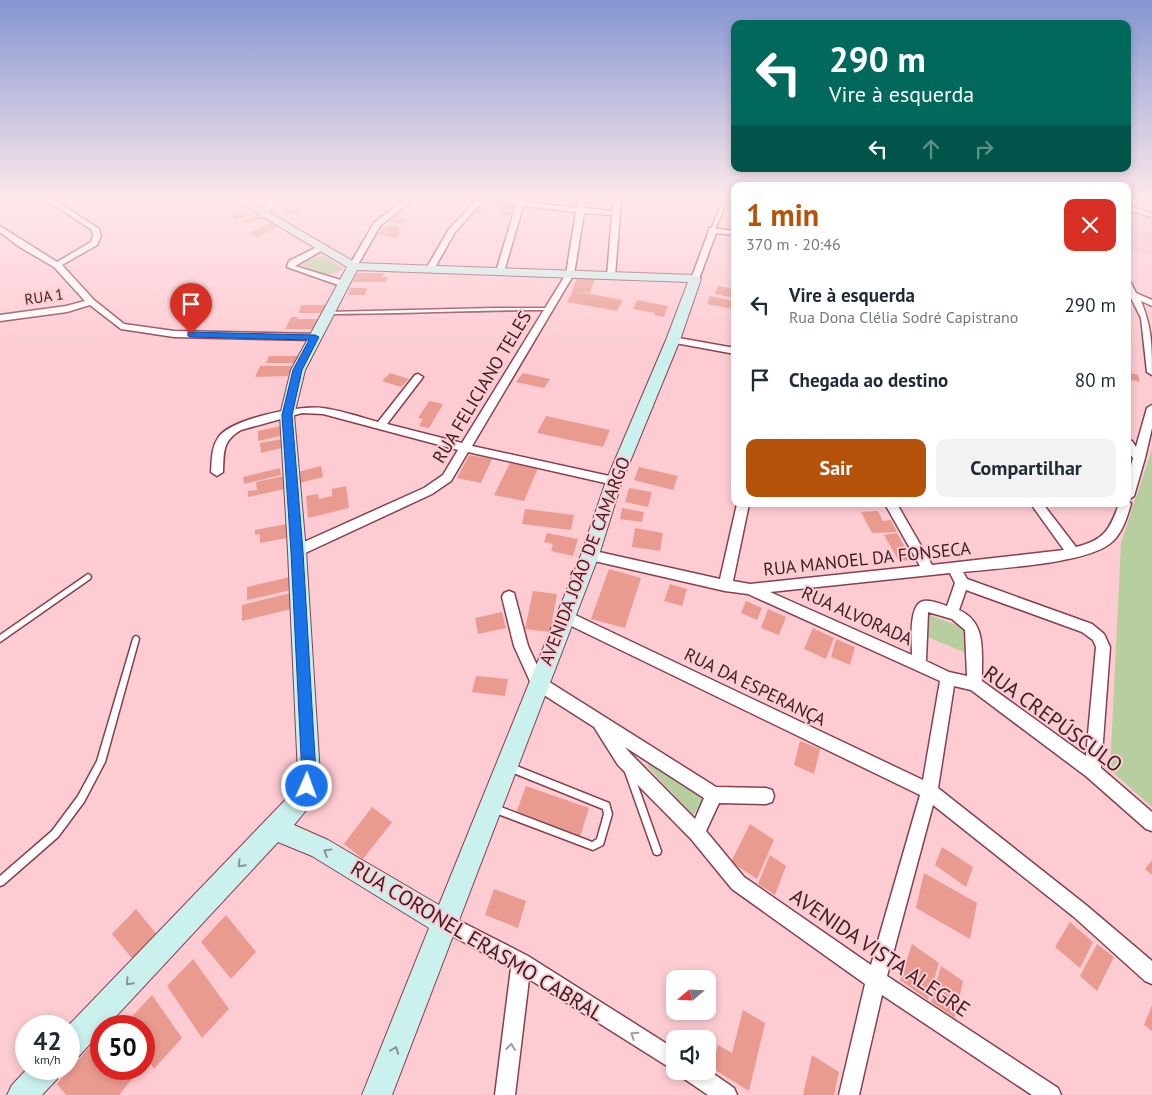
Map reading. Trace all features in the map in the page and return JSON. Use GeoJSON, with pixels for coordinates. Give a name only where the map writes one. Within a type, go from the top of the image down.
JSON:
{"type":"FeatureCollection","features":[{"type":"Feature","properties":{"kind":"main road"},"geometry":{"type":"LineString","coordinates":[[330,251],[353,266],[695,279]]}},
{"type":"Feature","properties":{"kind":"main road"},"geometry":{"type":"LineString","coordinates":[[80,1034],[301,800],[307,786],[309,775],[297,552],[287,415],[298,370],[353,266]]}},
{"type":"Feature","properties":{"kind":"main road","name":"AVENIDA JOÃO DE CAMARGO"},"geometry":{"type":"LineString","coordinates":[[377,1095],[538,683],[566,617],[590,555],[614,481],[673,340],[695,279]]}},
{"type":"Feature","properties":{"kind":"main road","name":"RUA CORONEL ERASMO CABRAL"},"geometry":{"type":"LineString","coordinates":[[274,828],[320,848],[444,922]]}},
{"type":"Feature","properties":{"kind":"main road"},"geometry":{"type":"LineString","coordinates":[[22,1095],[36,1080]]}},
{"type":"Feature","properties":{"kind":"street"},"geometry":{"type":"LineString","coordinates":[[33,251],[57,265],[91,302],[121,326],[174,334],[315,337]]}},
{"type":"Feature","properties":{"kind":"street"},"geometry":{"type":"LineString","coordinates":[[57,265],[80,251]]}},
{"type":"Feature","properties":{"kind":"street"},"geometry":{"type":"LineString","coordinates":[[316,251],[292,263],[291,267],[344,284]]}},
{"type":"Feature","properties":{"kind":"street"},"geometry":{"type":"LineString","coordinates":[[353,266],[362,251]]}},
{"type":"Feature","properties":{"kind":"street"},"geometry":{"type":"LineString","coordinates":[[430,269],[440,251]]}},
{"type":"Feature","properties":{"kind":"street"},"geometry":{"type":"LineString","coordinates":[[500,272],[506,251]]}},
{"type":"Feature","properties":{"kind":"street"},"geometry":{"type":"LineString","coordinates":[[570,274],[574,251]]}},
{"type":"Feature","properties":{"kind":"street"},"geometry":{"type":"LineString","coordinates":[[611,276],[613,251]]}},
{"type":"Feature","properties":{"kind":"street","name":"AVENIDA JOÃO DE CAMARGO"},"geometry":{"type":"LineString","coordinates":[[695,279],[705,251]]}},
{"type":"Feature","properties":{"kind":"street","name":"RUA FELICIANO TELES"},"geometry":{"type":"LineString","coordinates":[[297,552],[428,491],[447,478],[570,274]]}},
{"type":"Feature","properties":{"kind":"street"},"geometry":{"type":"LineString","coordinates":[[1131,290],[1152,303]]}},
{"type":"Feature","properties":{"kind":"street"},"geometry":{"type":"LineString","coordinates":[[1131,290],[1149,316],[1152,372]]}},
{"type":"Feature","properties":{"kind":"street","name":"RUA 1"},"geometry":{"type":"LineString","coordinates":[[0,318],[67,309],[91,302]]}},
{"type":"Feature","properties":{"kind":"street"},"geometry":{"type":"LineString","coordinates":[[673,340],[731,350]]}},
{"type":"Feature","properties":{"kind":"street"},"geometry":{"type":"LineString","coordinates":[[380,426],[418,378]]}},
{"type":"Feature","properties":{"kind":"street"},"geometry":{"type":"LineString","coordinates":[[1131,486],[1152,408]]}},
{"type":"Feature","properties":{"kind":"street"},"geometry":{"type":"LineString","coordinates":[[217,472],[220,443],[227,432],[237,427],[302,410],[323,411],[466,448],[614,481]]}},
{"type":"Feature","properties":{"kind":"street"},"geometry":{"type":"LineString","coordinates":[[1131,448],[1140,458]]}},
{"type":"Feature","properties":{"kind":"street"},"geometry":{"type":"LineString","coordinates":[[725,586],[742,507]]}},
{"type":"Feature","properties":{"kind":"street"},"geometry":{"type":"LineString","coordinates":[[893,507],[928,569]]}},
{"type":"Feature","properties":{"kind":"street"},"geometry":{"type":"LineString","coordinates":[[1039,507],[1073,552]]}},
{"type":"Feature","properties":{"kind":"street","name":"RUA MANOEL DA FONSECA"},"geometry":{"type":"LineString","coordinates":[[590,555],[725,586],[750,589],[928,569],[954,568],[1073,552],[1096,545],[1112,535],[1119,523],[1124,507]]}},
{"type":"Feature","properties":{"kind":"street"},"geometry":{"type":"LineString","coordinates":[[954,568],[962,584],[1087,628],[1098,635],[1103,648],[1093,771]]}},
{"type":"Feature","properties":{"kind":"street"},"geometry":{"type":"LineString","coordinates":[[951,614],[962,584]]}},
{"type":"Feature","properties":{"kind":"street","name":"RUA ALVORADA"},"geometry":{"type":"LineString","coordinates":[[750,589],[948,678]]}},
{"type":"Feature","properties":{"kind":"street"},"geometry":{"type":"LineString","coordinates":[[509,597],[521,646],[538,683]]}},
{"type":"Feature","properties":{"kind":"street"},"geometry":{"type":"LineString","coordinates":[[919,664],[920,611],[928,607],[951,614],[965,620],[972,627],[975,684]]}},
{"type":"Feature","properties":{"kind":"street","name":"RUA DA ESPERANÇA"},"geometry":{"type":"LineString","coordinates":[[566,617],[929,791],[1080,911],[1152,974]]}},
{"type":"Feature","properties":{"kind":"street"},"geometry":{"type":"LineString","coordinates":[[849,1095],[876,980],[929,791],[948,678]]}},
{"type":"Feature","properties":{"kind":"street","name":"RUA CREPÚSCULO"},"geometry":{"type":"LineString","coordinates":[[948,678],[975,684],[1093,771],[1152,822]]}},
{"type":"Feature","properties":{"kind":"street","name":"AVENIDA VISTA ALEGRE"},"geometry":{"type":"LineString","coordinates":[[538,683],[714,795]]}},
{"type":"Feature","properties":{"kind":"street","name":"AVENIDA VISTA ALEGRE"},"geometry":{"type":"LineString","coordinates":[[600,722],[624,759],[697,833],[738,883],[876,980],[1052,1095]]}},
{"type":"Feature","properties":{"kind":"street"},"geometry":{"type":"LineString","coordinates":[[697,833],[714,795],[766,796]]}},
{"type":"Feature","properties":{"kind":"street","name":"RUA CORONEL ERASMO CABRAL"},"geometry":{"type":"LineString","coordinates":[[444,922],[521,963],[666,1056]]}},
{"type":"Feature","properties":{"kind":"street"},"geometry":{"type":"LineString","coordinates":[[505,1095],[521,963]]}},
{"type":"Feature","properties":{"kind":"street"},"geometry":{"type":"LineString","coordinates":[[704,1080],[727,1095]]}},
{"type":"Feature","properties":{"kind":"lane"},"geometry":{"type":"LineString","coordinates":[[327,313],[500,308],[550,309]]}},
{"type":"Feature","properties":{"kind":"lane"},"geometry":{"type":"LineString","coordinates":[[0,639],[88,577]]}},
{"type":"Feature","properties":{"kind":"lane"},"geometry":{"type":"LineString","coordinates":[[0,882],[55,834],[81,799],[101,762],[136,639]]}},
{"type":"Feature","properties":{"kind":"lane"},"geometry":{"type":"LineString","coordinates":[[624,759],[657,851]]}},
{"type":"Feature","properties":{"kind":"lane"},"geometry":{"type":"LineString","coordinates":[[490,806],[593,846],[600,842],[607,819],[606,806],[506,766]]}},
{"type":"Feature","properties":{"kind":"shaded area"},"geometry":{"type":"Polygon","coordinates":[[[1131,251],[1152,251],[1152,255],[1131,252],[1131,251]]]}},
{"type":"Feature","properties":{"kind":"green space"},"geometry":{"type":"Polygon","coordinates":[[[324,256],[343,268],[329,275],[302,265],[307,260],[324,256]]]}},
{"type":"Feature","properties":{"kind":"green space"},"geometry":{"type":"Polygon","coordinates":[[[1152,449],[1152,807],[1110,770],[1121,543],[1152,449]]]}},
{"type":"Feature","properties":{"kind":"green space"},"geometry":{"type":"Polygon","coordinates":[[[927,614],[970,630],[966,653],[923,635],[927,614]]]}},
{"type":"Feature","properties":{"kind":"green space"},"geometry":{"type":"Polygon","coordinates":[[[652,760],[707,796],[693,815],[647,766],[652,760]]]}},
{"type":"Feature","properties":{"kind":"building"},"geometry":{"type":"Polygon","coordinates":[[[357,273],[384,273],[382,277],[388,277],[386,282],[353,282],[357,273]]]}},
{"type":"Feature","properties":{"kind":"building"},"geometry":{"type":"Polygon","coordinates":[[[578,276],[595,278],[590,293],[572,291],[578,276]]]}},
{"type":"Feature","properties":{"kind":"building"},"geometry":{"type":"Polygon","coordinates":[[[718,286],[731,288],[731,297],[715,294],[718,286]]]}},
{"type":"Feature","properties":{"kind":"building"},"geometry":{"type":"Polygon","coordinates":[[[350,288],[367,288],[365,295],[348,295],[350,288]]]}},
{"type":"Feature","properties":{"kind":"building"},"geometry":{"type":"Polygon","coordinates":[[[573,291],[623,300],[617,311],[567,302],[573,291]]]}},
{"type":"Feature","properties":{"kind":"building"},"geometry":{"type":"Polygon","coordinates":[[[710,296],[731,300],[731,309],[707,304],[710,296]]]}},
{"type":"Feature","properties":{"kind":"building"},"geometry":{"type":"Polygon","coordinates":[[[637,300],[668,306],[664,317],[654,315],[655,313],[633,309],[637,300]]]}},
{"type":"Feature","properties":{"kind":"building"},"geometry":{"type":"Polygon","coordinates":[[[302,305],[328,305],[325,313],[298,313],[302,305]]]}},
{"type":"Feature","properties":{"kind":"building"},"geometry":{"type":"Polygon","coordinates":[[[291,317],[298,317],[297,319],[318,319],[314,329],[285,329],[291,317]]]}},
{"type":"Feature","properties":{"kind":"building"},"geometry":{"type":"Polygon","coordinates":[[[269,356],[299,356],[296,363],[266,363],[269,356]]]}},
{"type":"Feature","properties":{"kind":"building"},"geometry":{"type":"Polygon","coordinates":[[[260,366],[292,366],[288,376],[255,377],[260,366]]]}},
{"type":"Feature","properties":{"kind":"building"},"geometry":{"type":"Polygon","coordinates":[[[390,373],[409,379],[401,387],[382,381],[390,373]]]}},
{"type":"Feature","properties":{"kind":"building"},"geometry":{"type":"Polygon","coordinates":[[[523,373],[550,379],[544,388],[516,382],[523,373]]]}},
{"type":"Feature","properties":{"kind":"building"},"geometry":{"type":"Polygon","coordinates":[[[1131,373],[1138,375],[1140,382],[1131,380],[1131,373]]]}},
{"type":"Feature","properties":{"kind":"building"},"geometry":{"type":"Polygon","coordinates":[[[429,401],[443,404],[429,428],[419,426],[423,419],[418,418],[429,401]]]}},
{"type":"Feature","properties":{"kind":"building"},"geometry":{"type":"Polygon","coordinates":[[[546,416],[610,430],[603,447],[537,433],[546,416]]]}},
{"type":"Feature","properties":{"kind":"building"},"geometry":{"type":"Polygon","coordinates":[[[281,426],[281,436],[258,441],[258,431],[281,426]]]}},
{"type":"Feature","properties":{"kind":"building"},"geometry":{"type":"Polygon","coordinates":[[[282,439],[282,448],[261,453],[260,443],[282,439]]]}},
{"type":"Feature","properties":{"kind":"building"},"geometry":{"type":"Polygon","coordinates":[[[469,455],[492,459],[481,483],[457,478],[469,455]]]}},
{"type":"Feature","properties":{"kind":"building"},"geometry":{"type":"Polygon","coordinates":[[[510,463],[538,468],[524,501],[494,495],[510,463]]]}},
{"type":"Feature","properties":{"kind":"building"},"geometry":{"type":"Polygon","coordinates":[[[321,466],[323,477],[300,483],[298,472],[321,466]]]}},
{"type":"Feature","properties":{"kind":"building"},"geometry":{"type":"Polygon","coordinates":[[[639,467],[678,476],[673,490],[634,480],[639,467]]]}},
{"type":"Feature","properties":{"kind":"building"},"geometry":{"type":"Polygon","coordinates":[[[280,468],[281,475],[244,484],[243,477],[280,468]]]}},
{"type":"Feature","properties":{"kind":"building"},"geometry":{"type":"Polygon","coordinates":[[[284,476],[285,489],[248,497],[248,491],[257,490],[256,482],[284,476]]]}},
{"type":"Feature","properties":{"kind":"building"},"geometry":{"type":"Polygon","coordinates":[[[346,486],[349,508],[308,518],[306,496],[318,494],[319,499],[332,496],[332,489],[346,486]]]}},
{"type":"Feature","properties":{"kind":"building"},"geometry":{"type":"Polygon","coordinates":[[[629,488],[652,492],[648,507],[625,502],[629,488]]]}},
{"type":"Feature","properties":{"kind":"building"},"geometry":{"type":"Polygon","coordinates":[[[622,508],[644,512],[642,522],[620,519],[622,508]]]}},
{"type":"Feature","properties":{"kind":"building"},"geometry":{"type":"Polygon","coordinates":[[[525,509],[574,515],[571,530],[522,524],[525,509]]]}},
{"type":"Feature","properties":{"kind":"building"},"geometry":{"type":"Polygon","coordinates":[[[878,511],[883,521],[891,520],[897,532],[872,533],[861,512],[878,511]]]}},
{"type":"Feature","properties":{"kind":"building"},"geometry":{"type":"Polygon","coordinates":[[[292,523],[292,537],[260,543],[260,534],[255,535],[255,530],[292,523]]]}},
{"type":"Feature","properties":{"kind":"building"},"geometry":{"type":"Polygon","coordinates":[[[635,528],[663,533],[660,551],[632,547],[635,528]]]}},
{"type":"Feature","properties":{"kind":"building"},"geometry":{"type":"Polygon","coordinates":[[[547,533],[578,539],[573,556],[551,551],[553,544],[544,542],[547,533]]]}},
{"type":"Feature","properties":{"kind":"building"},"geometry":{"type":"Polygon","coordinates":[[[897,533],[912,560],[899,561],[884,535],[897,533]]]}},
{"type":"Feature","properties":{"kind":"building"},"geometry":{"type":"Polygon","coordinates":[[[609,569],[641,578],[625,628],[591,619],[609,569]]]}},
{"type":"Feature","properties":{"kind":"building"},"geometry":{"type":"Polygon","coordinates":[[[290,577],[291,590],[247,600],[247,587],[290,577]]]}},
{"type":"Feature","properties":{"kind":"building"},"geometry":{"type":"Polygon","coordinates":[[[670,584],[687,589],[682,606],[664,601],[670,584]]]}},
{"type":"Feature","properties":{"kind":"building"},"geometry":{"type":"Polygon","coordinates":[[[533,591],[557,594],[550,632],[525,629],[533,591]]]}},
{"type":"Feature","properties":{"kind":"building"},"geometry":{"type":"Polygon","coordinates":[[[295,592],[295,608],[242,621],[242,605],[295,592]]]}},
{"type":"Feature","properties":{"kind":"building"},"geometry":{"type":"Polygon","coordinates":[[[746,601],[762,608],[757,620],[741,613],[746,601]]]}},
{"type":"Feature","properties":{"kind":"building"},"geometry":{"type":"Polygon","coordinates":[[[768,609],[786,617],[779,635],[761,628],[768,609]]]}},
{"type":"Feature","properties":{"kind":"building"},"geometry":{"type":"Polygon","coordinates":[[[502,612],[506,628],[478,634],[475,618],[502,612]]]}},
{"type":"Feature","properties":{"kind":"building"},"geometry":{"type":"Polygon","coordinates":[[[813,628],[834,638],[826,659],[804,649],[813,628]]]}},
{"type":"Feature","properties":{"kind":"building"},"geometry":{"type":"Polygon","coordinates":[[[836,639],[855,647],[850,665],[831,657],[836,639]]]}},
{"type":"Feature","properties":{"kind":"building"},"geometry":{"type":"Polygon","coordinates":[[[476,676],[508,679],[505,696],[472,692],[476,676]]]}},
{"type":"Feature","properties":{"kind":"building"},"geometry":{"type":"Polygon","coordinates":[[[800,741],[820,749],[814,774],[794,765],[800,741]]]}},
{"type":"Feature","properties":{"kind":"building"},"geometry":{"type":"Polygon","coordinates":[[[526,786],[589,808],[580,837],[516,813],[526,786]]]}},
{"type":"Feature","properties":{"kind":"building"},"geometry":{"type":"Polygon","coordinates":[[[372,807],[392,822],[363,859],[344,844],[372,807]]]}},
{"type":"Feature","properties":{"kind":"building"},"geometry":{"type":"Polygon","coordinates":[[[750,824],[774,840],[757,879],[731,862],[750,824]]]}},
{"type":"Feature","properties":{"kind":"building"},"geometry":{"type":"Polygon","coordinates":[[[942,847],[973,867],[966,887],[935,865],[942,847]]]}},
{"type":"Feature","properties":{"kind":"building"},"geometry":{"type":"Polygon","coordinates":[[[770,855],[786,866],[775,895],[758,884],[770,855]]]}},
{"type":"Feature","properties":{"kind":"building"},"geometry":{"type":"Polygon","coordinates":[[[1152,860],[1152,875],[1145,869],[1152,860]]]}},
{"type":"Feature","properties":{"kind":"building"},"geometry":{"type":"Polygon","coordinates":[[[924,873],[977,903],[970,939],[916,908],[924,873]]]}},
{"type":"Feature","properties":{"kind":"building"},"geometry":{"type":"Polygon","coordinates":[[[494,889],[526,901],[518,928],[485,915],[494,889]]]}},
{"type":"Feature","properties":{"kind":"building"},"geometry":{"type":"Polygon","coordinates":[[[136,909],[159,937],[135,962],[112,934],[136,909]]]}},
{"type":"Feature","properties":{"kind":"building"},"geometry":{"type":"Polygon","coordinates":[[[226,915],[256,952],[231,979],[201,942],[226,915]]]}},
{"type":"Feature","properties":{"kind":"building"},"geometry":{"type":"Polygon","coordinates":[[[1070,922],[1093,942],[1080,968],[1055,947],[1070,922]]]}},
{"type":"Feature","properties":{"kind":"building"},"geometry":{"type":"Polygon","coordinates":[[[912,944],[939,963],[928,1000],[900,980],[912,944]]]}},
{"type":"Feature","properties":{"kind":"building"},"geometry":{"type":"Polygon","coordinates":[[[1097,944],[1114,957],[1097,991],[1080,976],[1097,944]]]}},
{"type":"Feature","properties":{"kind":"building"},"geometry":{"type":"Polygon","coordinates":[[[193,959],[229,1009],[202,1038],[167,986],[193,959]]]}},
{"type":"Feature","properties":{"kind":"building"},"geometry":{"type":"Polygon","coordinates":[[[941,966],[963,981],[955,1018],[931,1002],[941,966]]]}},
{"type":"Feature","properties":{"kind":"building"},"geometry":{"type":"Polygon","coordinates":[[[152,995],[182,1038],[155,1068],[155,1015],[133,1015],[152,995]]]}},
{"type":"Feature","properties":{"kind":"building"},"geometry":{"type":"Polygon","coordinates":[[[1152,1005],[1152,1031],[1144,1025],[1152,1005]]]}},
{"type":"Feature","properties":{"kind":"building"},"geometry":{"type":"Polygon","coordinates":[[[743,1010],[765,1023],[749,1091],[716,1070],[718,1045],[732,1053],[743,1010]]]}},
{"type":"Feature","properties":{"kind":"building"},"geometry":{"type":"Polygon","coordinates":[[[90,1047],[90,1080],[131,1080],[119,1095],[66,1095],[57,1084],[61,1080],[80,1080],[80,1058],[90,1047]]]}},
{"type":"Feature","properties":{"kind":"building"},"geometry":{"type":"Polygon","coordinates":[[[812,1055],[839,1072],[834,1095],[803,1095],[812,1055]]]}},
{"type":"Feature","properties":{"kind":"route"},"geometry":{"type":"LineString","coordinates":[[191,334],[315,337],[298,370],[287,415],[297,552],[309,775],[307,786]]}}]}
